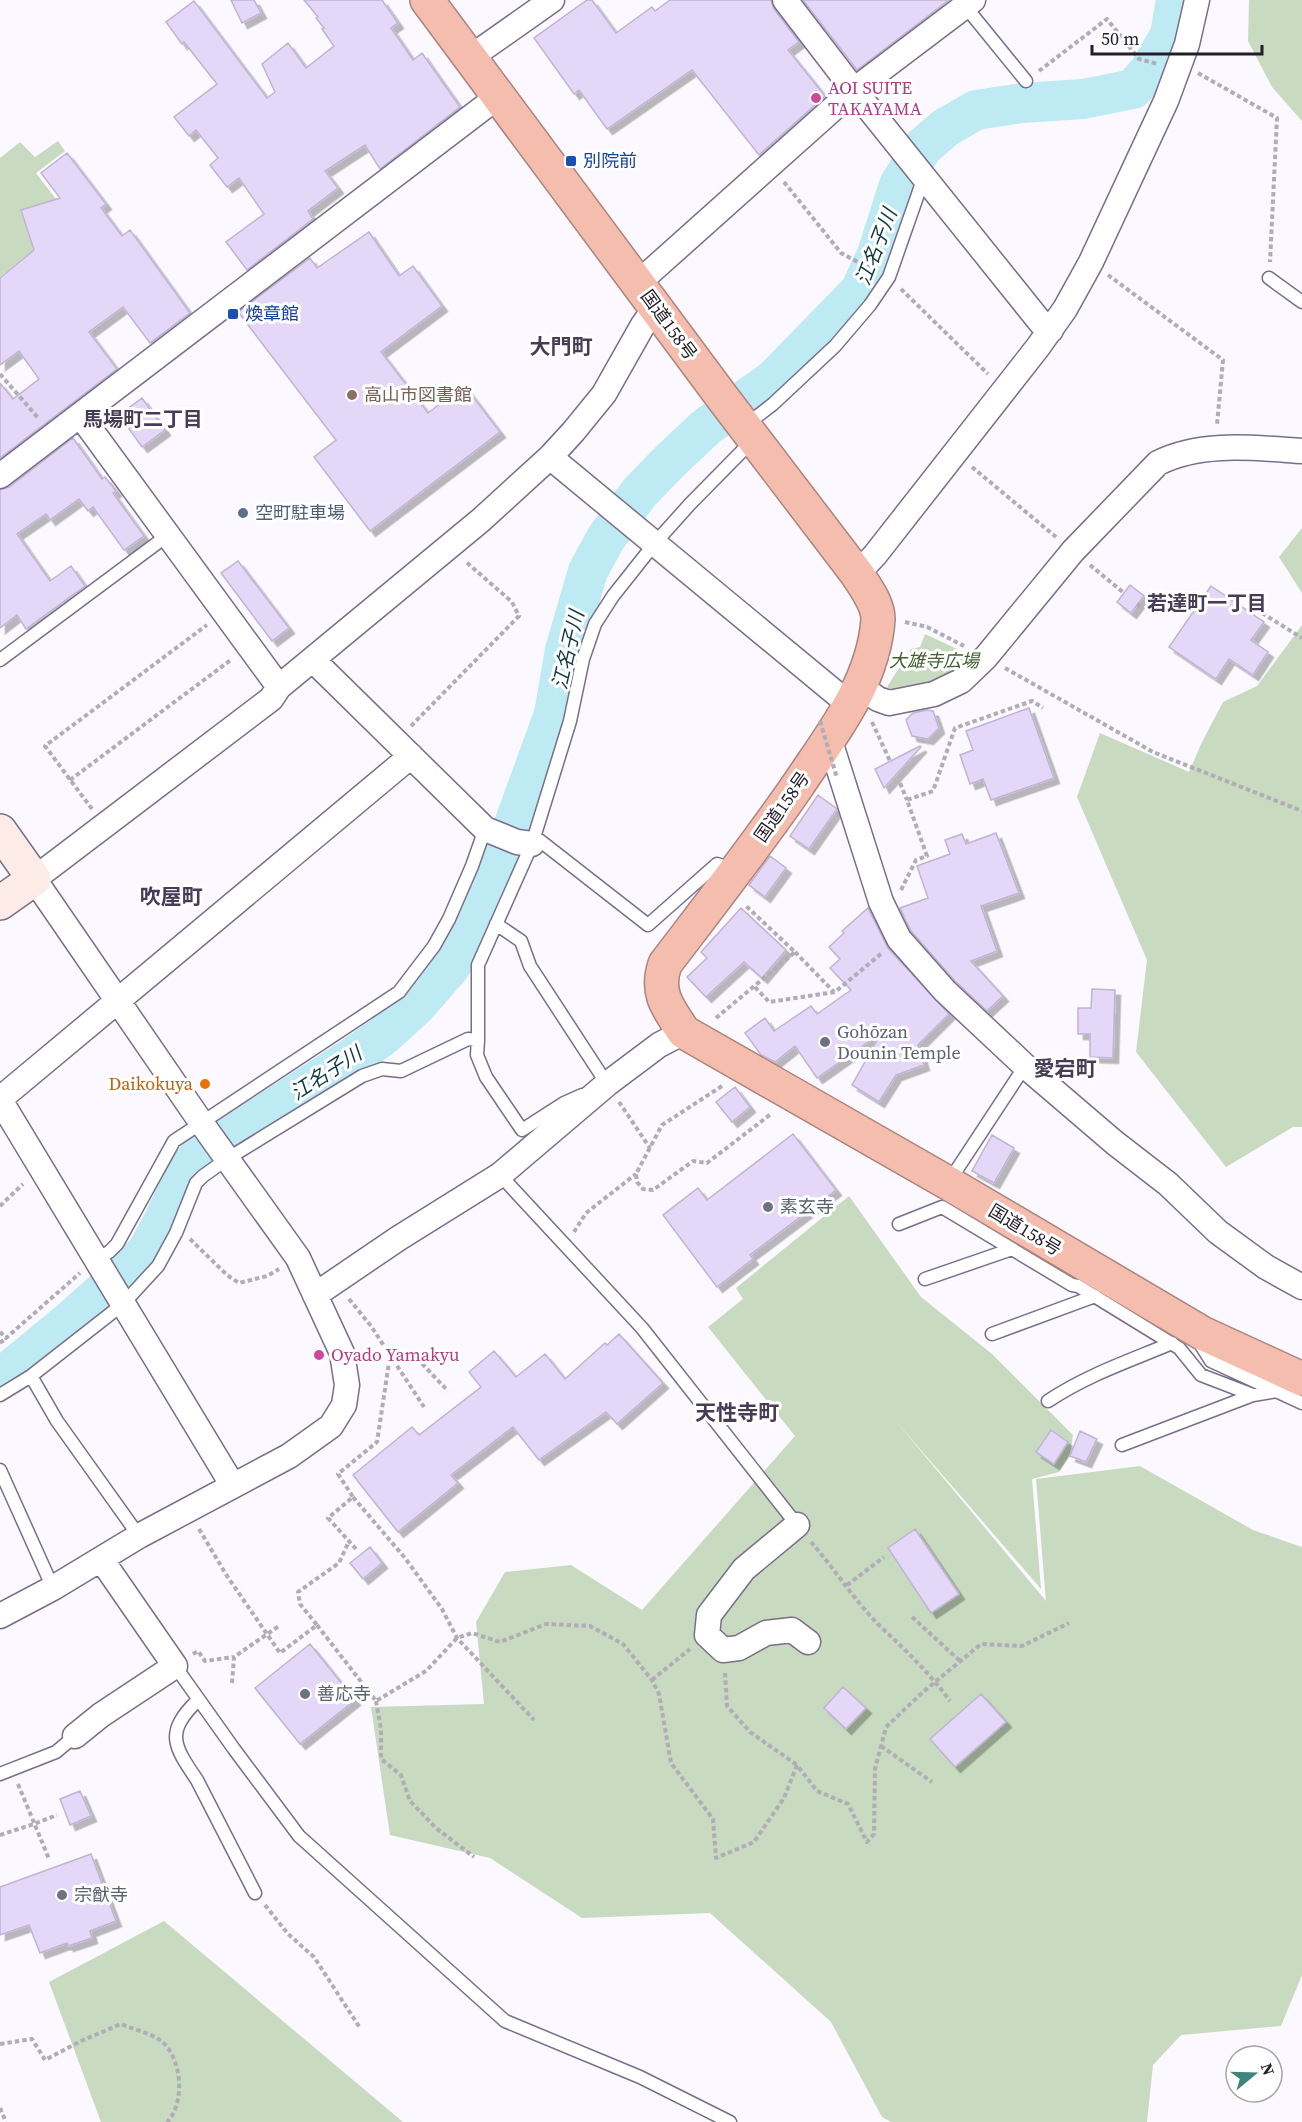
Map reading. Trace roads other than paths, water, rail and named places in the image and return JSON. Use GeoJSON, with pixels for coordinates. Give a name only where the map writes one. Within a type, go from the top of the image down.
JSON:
{"type":"FeatureCollection","features":[{"type":"Feature","properties":{"kind":"highway","name":"国道158号"},"geometry":{"type":"LineString","coordinates":[[427,0],[857,574],[873,601],[878,616],[868,668],[856,694],[825,730],[761,838],[665,964],[661,977],[661,991],[666,1005],[688,1035],[948,1183],[1289,1385]]}},
{"type":"Feature","properties":{"kind":"main road"},"geometry":{"type":"LineString","coordinates":[[0,831],[33,879],[0,903]]}},
{"type":"Feature","properties":{"kind":"street"},"geometry":{"type":"LineString","coordinates":[[471,57],[552,0]]}},
{"type":"Feature","properties":{"kind":"street"},"geometry":{"type":"LineString","coordinates":[[785,0],[854,90],[1041,323],[1051,330]]}},
{"type":"Feature","properties":{"kind":"street"},"geometry":{"type":"LineString","coordinates":[[857,574],[875,555],[1051,330],[1090,262],[1166,101],[1179,67],[1197,0]]}},
{"type":"Feature","properties":{"kind":"street"},"geometry":{"type":"LineString","coordinates":[[0,1616],[53,1588],[139,1536],[290,1456],[331,1426],[344,1405],[347,1384],[342,1353],[298,1258],[33,879],[271,699],[279,687],[489,514],[550,457],[604,394],[643,325],[647,295],[854,90],[969,3]]}},
{"type":"Feature","properties":{"kind":"street"},"geometry":{"type":"LineString","coordinates":[[0,476],[500,95]]}},
{"type":"Feature","properties":{"kind":"street"},"geometry":{"type":"LineString","coordinates":[[80,416],[279,687]]}},
{"type":"Feature","properties":{"kind":"street"},"geometry":{"type":"LineString","coordinates":[[550,457],[655,543],[856,694],[889,703],[934,694],[961,681],[986,657],[1073,551],[1158,463],[1171,456],[1210,450],[1255,448],[1302,451]]}},
{"type":"Feature","properties":{"kind":"street"},"geometry":{"type":"LineString","coordinates":[[314,660],[489,831],[528,841]]}},
{"type":"Feature","properties":{"kind":"street"},"geometry":{"type":"LineString","coordinates":[[825,730],[880,902],[899,939],[945,991],[1025,1066],[1115,1143],[1168,1184],[1218,1232],[1266,1267],[1302,1287]]}},
{"type":"Feature","properties":{"kind":"street"},"geometry":{"type":"LineString","coordinates":[[231,1486],[228,1476],[0,1100],[404,748]]}},
{"type":"Feature","properties":{"kind":"street"},"geometry":{"type":"LineString","coordinates":[[315,1294],[500,1175],[607,1084],[659,1045],[688,1035]]}},
{"type":"Feature","properties":{"kind":"street"},"geometry":{"type":"LineString","coordinates":[[797,1525],[744,1569],[709,1615],[715,1643],[739,1648],[766,1633],[792,1630],[808,1642]]}},
{"type":"Feature","properties":{"kind":"street"},"geometry":{"type":"LineString","coordinates":[[75,1736],[100,1714],[175,1666],[101,1559]]}},
{"type":"Feature","properties":{"kind":"lane"},"geometry":{"type":"LineString","coordinates":[[969,3],[1026,81]]}},
{"type":"Feature","properties":{"kind":"lane"},"geometry":{"type":"LineString","coordinates":[[496,924],[521,941],[530,966],[607,1084],[564,1103],[522,1130],[486,1077],[477,1055],[478,965],[528,841],[570,721],[583,659],[595,624],[613,596],[655,543],[690,504],[741,420],[780,397],[835,346],[870,305],[889,277],[924,176]]}},
{"type":"Feature","properties":{"kind":"lane"},"geometry":{"type":"LineString","coordinates":[[1269,278],[1302,302]]}},
{"type":"Feature","properties":{"kind":"lane"},"geometry":{"type":"LineString","coordinates":[[0,660],[168,536]]}},
{"type":"Feature","properties":{"kind":"lane"},"geometry":{"type":"LineString","coordinates":[[100,1266],[117,1244],[174,1141],[203,1125],[399,992],[434,946],[449,919],[489,831]]}},
{"type":"Feature","properties":{"kind":"lane"},"geometry":{"type":"LineString","coordinates":[[528,841],[648,925],[717,864],[730,878]]}},
{"type":"Feature","properties":{"kind":"lane"},"geometry":{"type":"LineString","coordinates":[[0,1395],[31,1376],[121,1302],[158,1266],[178,1227],[196,1183],[225,1156],[362,1076],[382,1069],[401,1071],[468,1040],[478,1040]]}},
{"type":"Feature","properties":{"kind":"lane"},"geometry":{"type":"LineString","coordinates":[[948,1183],[1025,1066]]}},
{"type":"Feature","properties":{"kind":"lane"},"geometry":{"type":"LineString","coordinates":[[500,1175],[642,1328],[797,1525]]}},
{"type":"Feature","properties":{"kind":"lane"},"geometry":{"type":"LineString","coordinates":[[899,1224],[942,1207],[1172,1343],[1179,1348],[1201,1375],[1253,1395]]}},
{"type":"Feature","properties":{"kind":"lane"},"geometry":{"type":"LineString","coordinates":[[925,1279],[1012,1249]]}},
{"type":"Feature","properties":{"kind":"lane"},"geometry":{"type":"LineString","coordinates":[[992,1334],[1095,1296]]}},
{"type":"Feature","properties":{"kind":"lane"},"geometry":{"type":"LineString","coordinates":[[1048,1401],[1071,1385],[1094,1374],[1172,1343]]}},
{"type":"Feature","properties":{"kind":"lane"},"geometry":{"type":"LineString","coordinates":[[31,1376],[57,1421],[139,1536]]}},
{"type":"Feature","properties":{"kind":"lane"},"geometry":{"type":"LineString","coordinates":[[1122,1445],[1253,1395],[1289,1385],[1302,1402]]}},
{"type":"Feature","properties":{"kind":"lane"},"geometry":{"type":"LineString","coordinates":[[0,1470],[53,1588]]}},
{"type":"Feature","properties":{"kind":"lane"},"geometry":{"type":"LineString","coordinates":[[175,1666],[299,1836],[505,2021],[640,2077],[730,2122]]}},
{"type":"Feature","properties":{"kind":"lane"},"geometry":{"type":"LineString","coordinates":[[198,1700],[184,1713],[178,1724],[175,1732],[176,1741],[255,1893]]}},
{"type":"Feature","properties":{"kind":"lane"},"geometry":{"type":"LineString","coordinates":[[6,1771],[56,1752],[75,1736]]}},
{"type":"Feature","properties":{"kind":"waterway","name":"江名子川"},"geometry":{"type":"LineString","coordinates":[[0,1377],[70,1321],[146,1253],[185,1174],[197,1158],[383,1036],[416,1006],[450,967],[470,936],[501,860],[554,714],[565,650],[588,571],[606,538],[639,493],[669,462],[706,427],[773,380],[860,291],[877,254],[899,185],[923,147],[945,128],[976,110],[1022,103],[1083,99],[1133,89],[1149,71],[1170,35],[1176,0]]}},
{"type":"Feature","properties":{"kind":"place","name":"AOI SUITE TAKAYAMA"},"geometry":{"type":"Point","coordinates":[816,98]}},
{"type":"Feature","properties":{"kind":"place","name":"別院前"},"geometry":{"type":"Point","coordinates":[571,161]}},
{"type":"Feature","properties":{"kind":"place","name":"煥章館"},"geometry":{"type":"Point","coordinates":[233,314]}},
{"type":"Feature","properties":{"kind":"place","name":"高山市図書館"},"geometry":{"type":"Point","coordinates":[352,395]}},
{"type":"Feature","properties":{"kind":"place","name":"空町駐車場"},"geometry":{"type":"Point","coordinates":[243,513]}},
{"type":"Feature","properties":{"kind":"place","name":"Gohōzan Dounin Temple"},"geometry":{"type":"Point","coordinates":[825,1042]}},
{"type":"Feature","properties":{"kind":"place","name":"Daikokuya"},"geometry":{"type":"Point","coordinates":[205,1084]}},
{"type":"Feature","properties":{"kind":"place","name":"素玄寺"},"geometry":{"type":"Point","coordinates":[768,1207]}},
{"type":"Feature","properties":{"kind":"place","name":"Oyado Yamakyu"},"geometry":{"type":"Point","coordinates":[319,1355]}},
{"type":"Feature","properties":{"kind":"place","name":"善応寺"},"geometry":{"type":"Point","coordinates":[305,1694]}},
{"type":"Feature","properties":{"kind":"place","name":"宗猷寺"},"geometry":{"type":"Point","coordinates":[62,1895]}},
{"type":"Feature","properties":{"kind":"district","name":"大門町"},"geometry":{"type":"Point","coordinates":[561,347]}},
{"type":"Feature","properties":{"kind":"district","name":"馬場町二丁目"},"geometry":{"type":"Point","coordinates":[143,419]}},
{"type":"Feature","properties":{"kind":"district","name":"若達町一丁目"},"geometry":{"type":"Point","coordinates":[1207,603]}},
{"type":"Feature","properties":{"kind":"district","name":"吹屋町"},"geometry":{"type":"Point","coordinates":[171,897]}},
{"type":"Feature","properties":{"kind":"district","name":"愛宕町"},"geometry":{"type":"Point","coordinates":[1065,1069]}},
{"type":"Feature","properties":{"kind":"district","name":"天性寺町"},"geometry":{"type":"Point","coordinates":[737,1413]}},
{"type":"Feature","properties":{"kind":"park label","name":"大雄寺広場"},"geometry":{"type":"Point","coordinates":[934,661]}}]}
